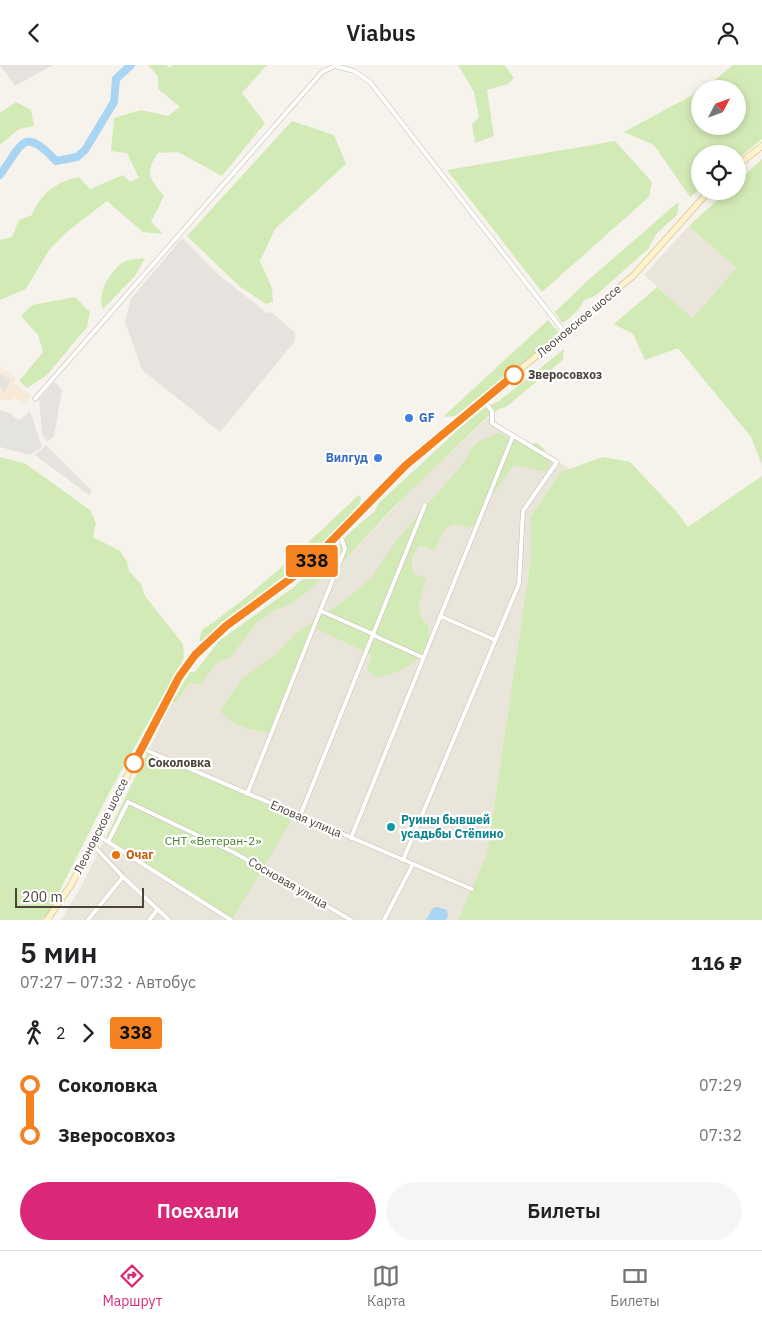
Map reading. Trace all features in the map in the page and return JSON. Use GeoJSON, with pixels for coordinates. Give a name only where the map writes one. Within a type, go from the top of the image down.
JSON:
{"type":"FeatureCollection","features":[{"type":"Feature","properties":{"kind":"main road"},"geometry":{"type":"LineString","coordinates":[[746,159],[762,146]]}},
{"type":"Feature","properties":{"kind":"main road","name":"Леоновское шоссе"},"geometry":{"type":"LineString","coordinates":[[47,920],[71,885],[179,677],[195,655],[226,626],[290,581],[340,534],[406,465],[633,276],[701,200]]}},
{"type":"Feature","properties":{"kind":"street"},"geometry":{"type":"LineString","coordinates":[[35,399],[322,72],[336,66],[354,71],[370,82],[565,333]]}},
{"type":"Feature","properties":{"kind":"street"},"geometry":{"type":"LineString","coordinates":[[403,860],[519,585],[522,511],[557,462],[492,423],[492,411],[482,400]]}},
{"type":"Feature","properties":{"kind":"street"},"geometry":{"type":"LineString","coordinates":[[351,838],[513,436]]}},
{"type":"Feature","properties":{"kind":"street"},"geometry":{"type":"LineString","coordinates":[[300,816],[425,505]]}},
{"type":"Feature","properties":{"kind":"street"},"geometry":{"type":"LineString","coordinates":[[247,793],[346,549],[340,534]]}},
{"type":"Feature","properties":{"kind":"street"},"geometry":{"type":"LineString","coordinates":[[321,611],[424,658]]}},
{"type":"Feature","properties":{"kind":"street"},"geometry":{"type":"LineString","coordinates":[[440,617],[495,640]]}},
{"type":"Feature","properties":{"kind":"street","name":"Еловая улица"},"geometry":{"type":"LineString","coordinates":[[141,748],[472,889]]}},
{"type":"Feature","properties":{"kind":"street","name":"Сосновая улица"},"geometry":{"type":"LineString","coordinates":[[108,842],[128,803],[235,853],[350,920]]}},
{"type":"Feature","properties":{"kind":"street"},"geometry":{"type":"LineString","coordinates":[[97,835],[231,920]]}},
{"type":"Feature","properties":{"kind":"street"},"geometry":{"type":"LineString","coordinates":[[92,844],[123,877],[169,920]]}},
{"type":"Feature","properties":{"kind":"street"},"geometry":{"type":"LineString","coordinates":[[384,920],[413,864]]}},
{"type":"Feature","properties":{"kind":"street"},"geometry":{"type":"LineString","coordinates":[[88,920],[123,877]]}},
{"type":"Feature","properties":{"kind":"street"},"geometry":{"type":"LineString","coordinates":[[149,920],[158,909]]}},
{"type":"Feature","properties":{"kind":"shaded area"},"geometry":{"type":"Polygon","coordinates":[[[0,65],[53,65],[15,86],[0,65]]]}},
{"type":"Feature","properties":{"kind":"shaded area"},"geometry":{"type":"Polygon","coordinates":[[[689,226],[736,268],[693,318],[644,275],[689,226]]]}},
{"type":"Feature","properties":{"kind":"shaded area"},"geometry":{"type":"Polygon","coordinates":[[[182,238],[219,275],[267,313],[271,312],[295,333],[295,341],[220,432],[142,370],[125,322],[131,299],[182,238]]]}},
{"type":"Feature","properties":{"kind":"shaded area"},"geometry":{"type":"Polygon","coordinates":[[[0,367],[16,378],[13,383],[31,395],[25,404],[14,397],[11,400],[0,400],[0,367]]]}},
{"type":"Feature","properties":{"kind":"shaded area"},"geometry":{"type":"Polygon","coordinates":[[[0,374],[11,380],[4,392],[0,387],[0,374]]]}},
{"type":"Feature","properties":{"kind":"shaded area"},"geometry":{"type":"Polygon","coordinates":[[[55,382],[62,390],[54,436],[47,442],[42,434],[39,399],[55,382]]]}},
{"type":"Feature","properties":{"kind":"shaded area"},"geometry":{"type":"Polygon","coordinates":[[[0,410],[12,414],[13,417],[20,420],[30,411],[42,447],[30,455],[0,447],[0,410]]]}},
{"type":"Feature","properties":{"kind":"shaded area"},"geometry":{"type":"Polygon","coordinates":[[[492,417],[492,423],[570,469],[561,472],[531,516],[531,556],[487,855],[458,920],[231,920],[148,751],[172,702],[176,702],[190,683],[203,681],[219,661],[229,659],[257,623],[276,610],[293,603],[342,563],[417,484],[486,419],[492,417]]]}},
{"type":"Feature","properties":{"kind":"shaded area"},"geometry":{"type":"Polygon","coordinates":[[[46,445],[92,491],[89,495],[35,455],[46,445]]]}},
{"type":"Feature","properties":{"kind":"shaded area"},"geometry":{"type":"Polygon","coordinates":[[[105,839],[231,920],[61,920],[80,889],[105,839]]]}},
{"type":"Feature","properties":{"kind":"green space"},"geometry":{"type":"Polygon","coordinates":[[[148,65],[166,65],[170,68],[173,65],[267,65],[242,93],[265,123],[222,176],[178,152],[158,153],[151,166],[150,176],[164,196],[151,222],[163,234],[143,232],[107,201],[68,231],[49,250],[26,289],[0,300],[0,240],[12,237],[19,220],[32,215],[40,200],[50,190],[56,185],[79,177],[90,189],[123,175],[130,182],[139,178],[127,153],[111,151],[114,118],[141,110],[168,116],[180,107],[158,89],[158,76],[148,65]]]}},
{"type":"Feature","properties":{"kind":"green space"},"geometry":{"type":"Polygon","coordinates":[[[458,65],[504,65],[514,78],[508,84],[487,90],[494,136],[475,143],[472,125],[479,117],[474,92],[458,65]]]}},
{"type":"Feature","properties":{"kind":"green space"},"geometry":{"type":"Polygon","coordinates":[[[733,65],[762,65],[762,139],[746,152],[746,145],[691,145],[690,197],[654,145],[624,132],[691,96],[691,135],[746,135],[746,80],[715,80],[733,65]]]}},
{"type":"Feature","properties":{"kind":"green space"},"geometry":{"type":"Polygon","coordinates":[[[16,102],[31,110],[34,126],[19,129],[0,145],[0,113],[16,102]]]}},
{"type":"Feature","properties":{"kind":"green space"},"geometry":{"type":"Polygon","coordinates":[[[292,121],[334,135],[346,164],[275,229],[260,261],[272,288],[273,302],[266,304],[239,286],[187,236],[292,121]]]}},
{"type":"Feature","properties":{"kind":"green space"},"geometry":{"type":"Polygon","coordinates":[[[615,141],[652,182],[649,197],[542,292],[447,170],[615,141]]]}},
{"type":"Feature","properties":{"kind":"green space"},"geometry":{"type":"Polygon","coordinates":[[[762,159],[762,465],[751,437],[678,348],[645,360],[633,334],[614,324],[657,287],[693,318],[736,268],[689,226],[717,200],[746,200],[746,174],[762,159]]]}},
{"type":"Feature","properties":{"kind":"green space"},"geometry":{"type":"Polygon","coordinates":[[[679,203],[677,215],[657,233],[648,249],[595,296],[584,300],[579,309],[565,322],[561,322],[555,312],[585,283],[679,203]]]}},
{"type":"Feature","properties":{"kind":"green space"},"geometry":{"type":"Polygon","coordinates":[[[145,258],[135,276],[103,309],[103,291],[112,273],[123,262],[145,258]]]}},
{"type":"Feature","properties":{"kind":"green space"},"geometry":{"type":"Polygon","coordinates":[[[75,297],[90,312],[87,327],[47,375],[27,388],[19,381],[43,352],[38,335],[21,316],[32,305],[75,297]]]}},
{"type":"Feature","properties":{"kind":"green space"},"geometry":{"type":"Polygon","coordinates":[[[548,320],[560,334],[455,416],[443,417],[548,320]]]}},
{"type":"Feature","properties":{"kind":"green space"},"geometry":{"type":"Polygon","coordinates":[[[564,349],[563,360],[506,407],[499,409],[485,419],[390,511],[342,563],[293,603],[276,610],[257,623],[229,659],[219,661],[203,681],[204,685],[190,683],[176,702],[172,702],[190,672],[195,672],[219,641],[295,586],[333,553],[348,534],[374,512],[379,503],[461,427],[484,408],[499,401],[564,349]]]}},
{"type":"Feature","properties":{"kind":"green space"},"geometry":{"type":"Polygon","coordinates":[[[499,433],[527,445],[537,443],[544,449],[551,463],[546,472],[514,465],[484,507],[481,522],[467,528],[453,524],[444,530],[435,550],[419,545],[411,559],[413,573],[427,579],[421,595],[419,609],[429,630],[425,649],[419,657],[404,669],[376,678],[367,669],[372,655],[315,628],[269,733],[242,727],[231,721],[220,711],[243,678],[276,654],[296,633],[349,597],[372,577],[396,541],[466,460],[475,445],[483,439],[499,433]]]}},
{"type":"Feature","properties":{"kind":"green space"},"geometry":{"type":"Polygon","coordinates":[[[0,457],[26,464],[90,510],[96,523],[93,537],[120,551],[127,562],[129,571],[141,584],[145,596],[183,644],[184,658],[108,795],[49,912],[42,920],[0,920],[0,457]]]}},
{"type":"Feature","properties":{"kind":"green space"},"geometry":{"type":"Polygon","coordinates":[[[603,457],[630,462],[676,511],[688,527],[762,476],[762,920],[458,920],[487,854],[531,557],[531,516],[561,472],[603,457]]]}},
{"type":"Feature","properties":{"kind":"green space"},"geometry":{"type":"Polygon","coordinates":[[[359,495],[361,498],[358,510],[320,548],[206,641],[199,641],[202,630],[264,583],[359,495]]]}},
{"type":"Feature","properties":{"kind":"green space","name":"СНТ «Ветеран-2»"},"geometry":{"type":"Polygon","coordinates":[[[148,751],[295,814],[232,920],[105,839],[148,751]]]}},
{"type":"Feature","properties":{"kind":"water"},"geometry":{"type":"Polygon","coordinates":[[[437,907],[447,910],[446,920],[426,920],[433,908],[437,907]]]}},
{"type":"Feature","properties":{"kind":"waterway"},"geometry":{"type":"LineString","coordinates":[[0,175],[24,143],[36,144],[56,161],[77,157],[85,150],[114,102],[116,79],[131,65]]}},
{"type":"Feature","properties":{"kind":"bus line","name":"338"},"geometry":{"type":"LineString","coordinates":[[134,763],[179,677],[195,655],[226,626],[290,581],[305,568],[406,465],[461,417],[514,375]]}},
{"type":"Feature","properties":{"kind":"place","name":"Зверосовхоз"},"geometry":{"type":"Point","coordinates":[514,375]}},
{"type":"Feature","properties":{"kind":"place","name":"GF"},"geometry":{"type":"Point","coordinates":[409,418]}},
{"type":"Feature","properties":{"kind":"place","name":"Вилгуд"},"geometry":{"type":"Point","coordinates":[378,458]}},
{"type":"Feature","properties":{"kind":"place","name":"Соколовка"},"geometry":{"type":"Point","coordinates":[134,763]}},
{"type":"Feature","properties":{"kind":"place","name":"Руины бывшей усадьбы Стёпино"},"geometry":{"type":"Point","coordinates":[391,827]}},
{"type":"Feature","properties":{"kind":"place","name":"Очаг"},"geometry":{"type":"Point","coordinates":[116,855]}}]}
